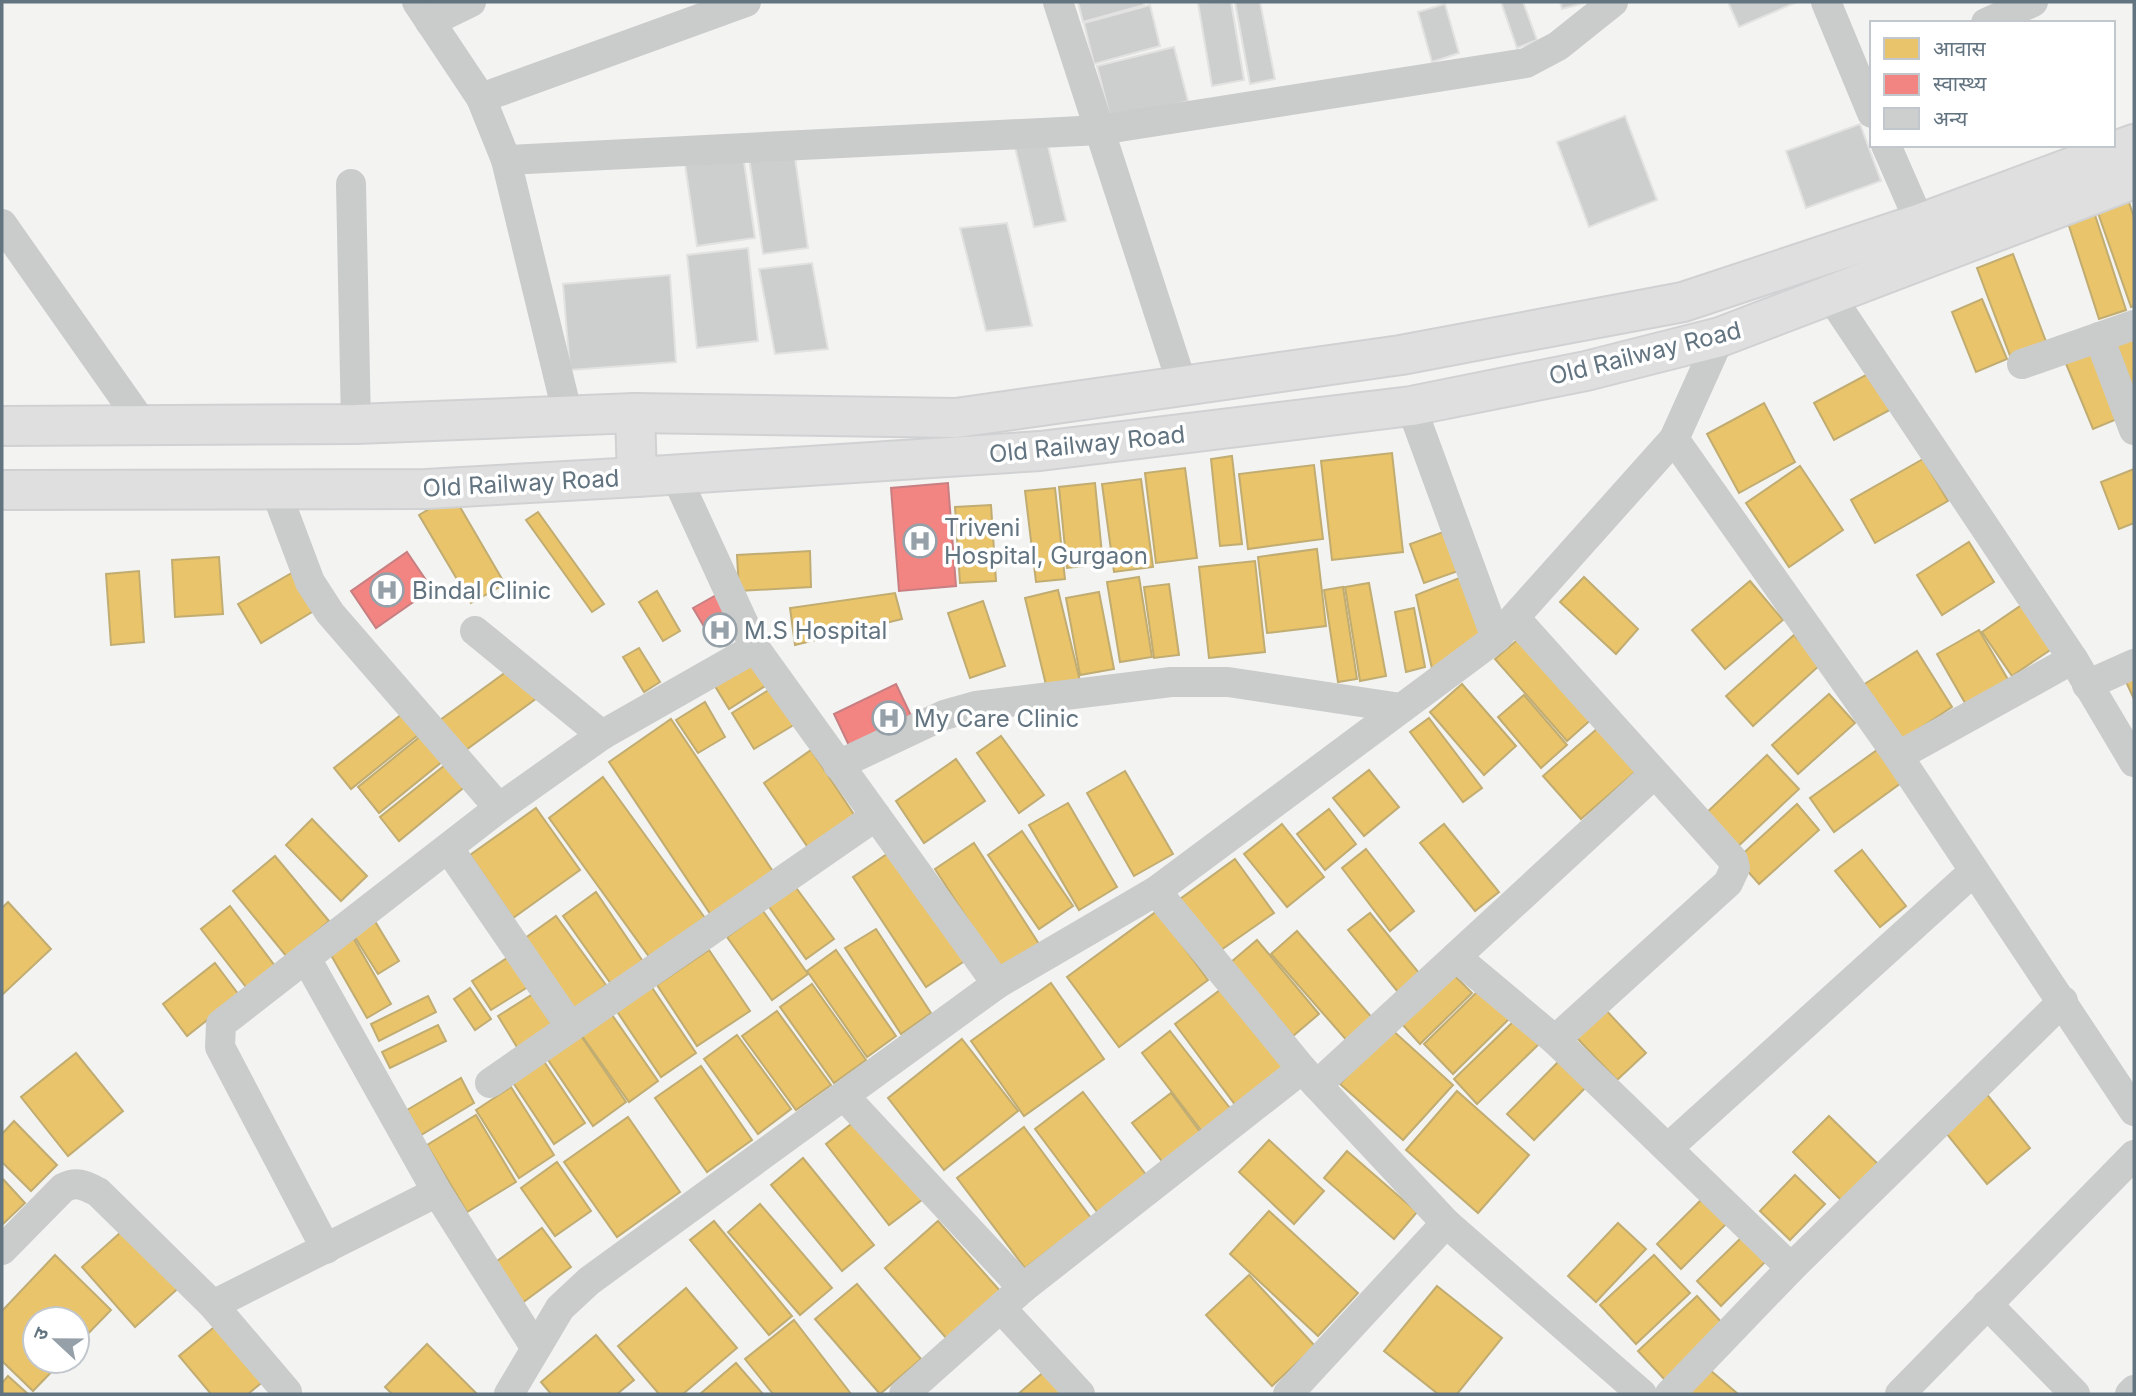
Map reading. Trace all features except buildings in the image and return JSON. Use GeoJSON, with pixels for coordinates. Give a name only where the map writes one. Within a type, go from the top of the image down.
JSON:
{"type":"FeatureCollection","features":[{"type":"Feature","properties":{"kind":"main road","name":"Old Railway Road"},"geometry":{"type":"LineString","coordinates":[[2,490],[426,489],[637,477],[1041,451],[1411,406],[1586,371],[1720,337],[1832,297],[1928,239],[2134,144]]}},
{"type":"Feature","properties":{"kind":"main road","name":"Old Railway Road"},"geometry":{"type":"LineString","coordinates":[[2,426],[142,423],[356,424],[635,413],[956,418],[1401,355],[1683,302],[1928,239],[2134,179]]}},
{"type":"Feature","properties":{"kind":"main road"},"geometry":{"type":"LineString","coordinates":[[635,413],[637,477]]}},
{"type":"Feature","properties":{"kind":"street"},"geometry":{"type":"LineString","coordinates":[[471,2],[423,12],[481,98],[506,160],[568,416]]}},
{"type":"Feature","properties":{"kind":"street"},"geometry":{"type":"LineString","coordinates":[[481,98],[746,2]]}},
{"type":"Feature","properties":{"kind":"street"},"geometry":{"type":"LineString","coordinates":[[1058,2],[1183,387]]}},
{"type":"Feature","properties":{"kind":"street"},"geometry":{"type":"LineString","coordinates":[[506,160],[1100,130],[1526,63],[1558,46],[1611,2]]}},
{"type":"Feature","properties":{"kind":"street"},"geometry":{"type":"LineString","coordinates":[[1826,2],[1864,77],[1870,105]]}},
{"type":"Feature","properties":{"kind":"street"},"geometry":{"type":"LineString","coordinates":[[1990,21],[2033,2]]}},
{"type":"Feature","properties":{"kind":"street"},"geometry":{"type":"LineString","coordinates":[[1887,147],[1928,239]]}},
{"type":"Feature","properties":{"kind":"street"},"geometry":{"type":"LineString","coordinates":[[351,184],[356,424]]}},
{"type":"Feature","properties":{"kind":"street"},"geometry":{"type":"LineString","coordinates":[[2,224],[142,423]]}},
{"type":"Feature","properties":{"kind":"street"},"geometry":{"type":"LineString","coordinates":[[1832,297],[2080,672],[2134,762]]}},
{"type":"Feature","properties":{"kind":"street"},"geometry":{"type":"LineString","coordinates":[[2022,364],[2134,325]]}},
{"type":"Feature","properties":{"kind":"street"},"geometry":{"type":"LineString","coordinates":[[517,1391],[535,1347],[560,1308],[589,1281],[997,984],[1156,891],[1506,628],[1674,439],[1720,337]]}},
{"type":"Feature","properties":{"kind":"street"},"geometry":{"type":"LineString","coordinates":[[2099,337],[2134,430]]}},
{"type":"Feature","properties":{"kind":"street"},"geometry":{"type":"LineString","coordinates":[[1411,406],[1506,628],[1654,774],[1733,860],[1735,869],[1732,878],[1555,1040]]}},
{"type":"Feature","properties":{"kind":"street"},"geometry":{"type":"LineString","coordinates":[[1674,439],[1898,756],[1973,872],[2063,1000],[2134,1111]]}},
{"type":"Feature","properties":{"kind":"street"},"geometry":{"type":"LineString","coordinates":[[675,474],[755,648],[997,984]]}},
{"type":"Feature","properties":{"kind":"street"},"geometry":{"type":"LineString","coordinates":[[275,489],[310,582],[330,613],[499,808]]}},
{"type":"Feature","properties":{"kind":"street"},"geometry":{"type":"LineString","coordinates":[[475,631],[601,735]]}},
{"type":"Feature","properties":{"kind":"street"},"geometry":{"type":"LineString","coordinates":[[326,1250],[218,1039],[226,1019],[307,960],[499,808],[601,735],[755,648]]}},
{"type":"Feature","properties":{"kind":"street"},"geometry":{"type":"LineString","coordinates":[[1898,756],[2080,672],[2134,664]]}},
{"type":"Feature","properties":{"kind":"street"},"geometry":{"type":"LineString","coordinates":[[838,765],[944,715],[976,706],[1144,685],[1228,682],[1401,708]]}},
{"type":"Feature","properties":{"kind":"street"},"geometry":{"type":"LineString","coordinates":[[904,1394],[1023,1288],[1309,1077],[1456,957],[1654,774]]}},
{"type":"Feature","properties":{"kind":"street"},"geometry":{"type":"LineString","coordinates":[[491,1083],[876,816]]}},
{"type":"Feature","properties":{"kind":"street"},"geometry":{"type":"LineString","coordinates":[[449,849],[570,1026]]}},
{"type":"Feature","properties":{"kind":"street"},"geometry":{"type":"LineString","coordinates":[[1668,1148],[1973,872]]}},
{"type":"Feature","properties":{"kind":"street"},"geometry":{"type":"LineString","coordinates":[[1156,891],[1309,1077],[1446,1223],[1642,1394]]}},
{"type":"Feature","properties":{"kind":"street"},"geometry":{"type":"LineString","coordinates":[[1456,957],[1555,1040],[1791,1268]]}},
{"type":"Feature","properties":{"kind":"street"},"geometry":{"type":"LineString","coordinates":[[307,960],[437,1192],[535,1347]]}},
{"type":"Feature","properties":{"kind":"street"},"geometry":{"type":"LineString","coordinates":[[1670,1394],[1791,1268],[2063,1000]]}},
{"type":"Feature","properties":{"kind":"street"},"geometry":{"type":"LineString","coordinates":[[845,1097],[1023,1288]]}},
{"type":"Feature","properties":{"kind":"street"},"geometry":{"type":"LineString","coordinates":[[1900,1394],[2134,1155]]}},
{"type":"Feature","properties":{"kind":"street"},"geometry":{"type":"LineString","coordinates":[[2,1250],[63,1188],[72,1183],[82,1184],[98,1192],[213,1305],[287,1392],[285,1394]]}},
{"type":"Feature","properties":{"kind":"street"},"geometry":{"type":"LineString","coordinates":[[213,1305],[437,1192]]}},
{"type":"Feature","properties":{"kind":"street"},"geometry":{"type":"LineString","coordinates":[[1288,1394],[1446,1223]]}},
{"type":"Feature","properties":{"kind":"street"},"geometry":{"type":"LineString","coordinates":[[1987,1304],[2075,1394]]}},
{"type":"Feature","properties":{"kind":"street"},"geometry":{"type":"LineString","coordinates":[[1001,1308],[1080,1394]]}},
{"type":"Feature","properties":{"kind":"street"},"geometry":{"type":"LineString","coordinates":[[2130,1394],[2134,1390]]}},
{"type":"Feature","properties":{"kind":"place","name":"Triveni Hospital, Gurgaon"},"geometry":{"type":"Point","coordinates":[920,541]}},
{"type":"Feature","properties":{"kind":"place","name":"Bindal Clinic"},"geometry":{"type":"Point","coordinates":[387,590]}},
{"type":"Feature","properties":{"kind":"place","name":"M.S Hospital"},"geometry":{"type":"Point","coordinates":[720,630]}},
{"type":"Feature","properties":{"kind":"place","name":"My Care Clinic"},"geometry":{"type":"Point","coordinates":[889,718]}}]}
